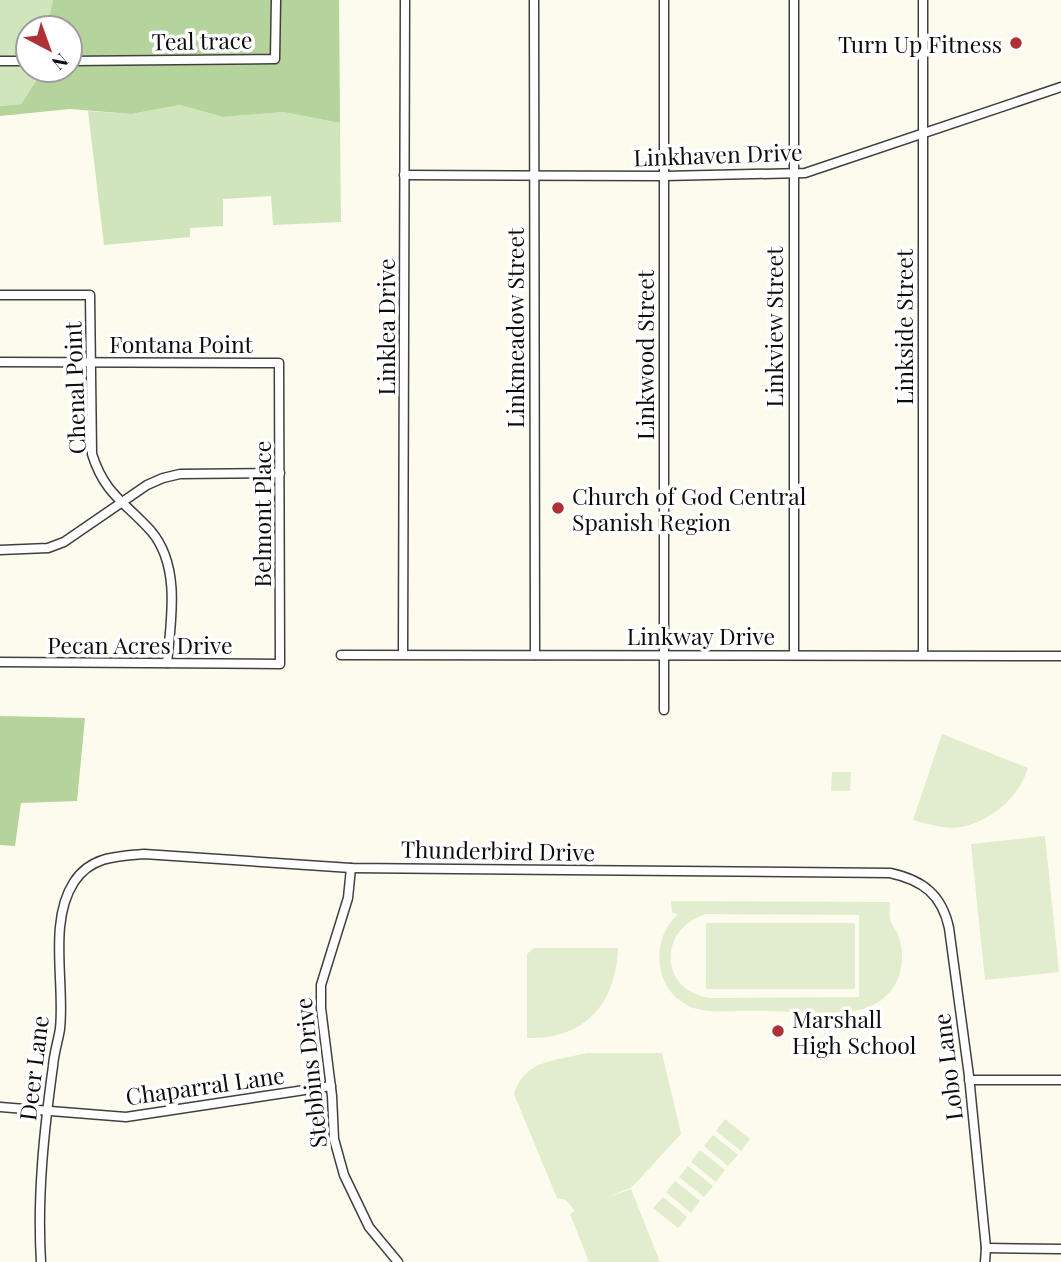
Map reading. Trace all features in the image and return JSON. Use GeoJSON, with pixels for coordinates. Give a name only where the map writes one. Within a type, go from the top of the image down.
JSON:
{"type":"FeatureCollection","features":[{"type":"Feature","properties":{"kind":"street","name":"Teal trace"},"geometry":{"type":"LineString","coordinates":[[84,61],[275,59],[276,0]]}},
{"type":"Feature","properties":{"kind":"street","name":"Linklea Drive"},"geometry":{"type":"LineString","coordinates":[[403,654],[405,0]]}},
{"type":"Feature","properties":{"kind":"street","name":"Linkmeadow Street"},"geometry":{"type":"LineString","coordinates":[[534,0],[535,655]]}},
{"type":"Feature","properties":{"kind":"street","name":"Linkwood Street"},"geometry":{"type":"LineString","coordinates":[[664,0],[664,710]]}},
{"type":"Feature","properties":{"kind":"street","name":"Linkview Street"},"geometry":{"type":"LineString","coordinates":[[794,0],[794,654]]}},
{"type":"Feature","properties":{"kind":"street","name":"Linkside Street"},"geometry":{"type":"LineString","coordinates":[[923,0],[923,654]]}},
{"type":"Feature","properties":{"kind":"street","name":"Linkhaven Drive"},"geometry":{"type":"LineString","coordinates":[[404,175],[664,177],[805,173],[1061,88]]}},
{"type":"Feature","properties":{"kind":"street","name":"Chenal Point"},"geometry":{"type":"LineString","coordinates":[[0,295],[90,295],[92,454],[101,478],[121,503],[154,535],[166,558],[170,578],[171,615],[167,663]]}},
{"type":"Feature","properties":{"kind":"street","name":"Fontana Point"},"geometry":{"type":"LineString","coordinates":[[0,362],[278,363]]}},
{"type":"Feature","properties":{"kind":"street","name":"Belmont Place"},"geometry":{"type":"LineString","coordinates":[[278,363],[280,664]]}},
{"type":"Feature","properties":{"kind":"street"},"geometry":{"type":"LineString","coordinates":[[0,550],[47,548],[64,542],[155,481],[180,474],[280,474]]}},
{"type":"Feature","properties":{"kind":"street","name":"Linkway Drive"},"geometry":{"type":"LineString","coordinates":[[341,655],[1061,656]]}},
{"type":"Feature","properties":{"kind":"street","name":"Pecan Acres Drive"},"geometry":{"type":"LineString","coordinates":[[0,662],[280,664]]}},
{"type":"Feature","properties":{"kind":"street","name":"Thunderbird Drive"},"geometry":{"type":"LineString","coordinates":[[75,881],[83,870],[97,861],[115,855],[144,854],[351,868],[890,873],[912,878],[927,888]]}},
{"type":"Feature","properties":{"kind":"street","name":"Stebbins Drive"},"geometry":{"type":"LineString","coordinates":[[351,868],[348,898],[321,985],[334,1139],[340,1164],[369,1227],[398,1262]]}},
{"type":"Feature","properties":{"kind":"street","name":"Deer Lane"},"geometry":{"type":"LineString","coordinates":[[41,1262],[40,1183],[47,1109],[60,1029],[60,922],[66,895],[75,881]]}},
{"type":"Feature","properties":{"kind":"street","name":"Lobo Lane"},"geometry":{"type":"LineString","coordinates":[[927,888],[946,912],[969,1080],[986,1248],[985,1262]]}},
{"type":"Feature","properties":{"kind":"street"},"geometry":{"type":"LineString","coordinates":[[969,1080],[1061,1080]]}},
{"type":"Feature","properties":{"kind":"street","name":"Chaparral Lane"},"geometry":{"type":"LineString","coordinates":[[0,1107],[125,1116],[331,1086]]}},
{"type":"Feature","properties":{"kind":"street"},"geometry":{"type":"LineString","coordinates":[[986,1248],[1061,1249]]}},
{"type":"Feature","properties":{"kind":"green space"},"geometry":{"type":"Polygon","coordinates":[[[0,0],[53,0],[50,14],[14,14],[14,84],[34,84],[21,104],[0,106],[0,0]]]}},
{"type":"Feature","properties":{"kind":"green space"},"geometry":{"type":"Polygon","coordinates":[[[53,0],[339,0],[340,123],[283,112],[223,117],[180,105],[131,114],[70,109],[0,116],[0,106],[21,104],[34,84],[84,84],[84,14],[50,14],[53,0]]]}},
{"type":"Feature","properties":{"kind":"green space"},"geometry":{"type":"Polygon","coordinates":[[[180,105],[223,117],[283,112],[340,123],[341,222],[273,225],[271,196],[223,199],[223,226],[190,228],[190,237],[104,245],[88,111],[131,114],[180,105]]]}},
{"type":"Feature","properties":{"kind":"green space"},"geometry":{"type":"Polygon","coordinates":[[[0,716],[85,718],[77,801],[21,803],[15,846],[0,845],[0,716]]]}},
{"type":"Feature","properties":{"kind":"green space"},"geometry":{"type":"Polygon","coordinates":[[[942,734],[1028,768],[1018,789],[1003,806],[983,819],[961,827],[949,828],[913,820],[942,734]]]}},
{"type":"Feature","properties":{"kind":"green space"},"geometry":{"type":"Polygon","coordinates":[[[832,772],[851,772],[850,791],[831,791],[832,772]]]}},
{"type":"Feature","properties":{"kind":"green space"},"geometry":{"type":"Polygon","coordinates":[[[1045,836],[1059,972],[985,980],[971,844],[1045,836]]]}},
{"type":"Feature","properties":{"kind":"green space"},"geometry":{"type":"Polygon","coordinates":[[[671,901],[890,902],[890,920],[901,944],[901,971],[886,996],[873,1005],[853,1011],[720,1012],[697,1009],[683,1003],[672,993],[664,981],[660,967],[662,939],[668,925],[678,914],[672,913],[671,901]],[[706,914],[690,922],[679,933],[672,946],[674,973],[681,984],[694,993],[711,998],[859,997],[859,915],[706,914]]]}},
{"type":"Feature","properties":{"kind":"green space"},"geometry":{"type":"Polygon","coordinates":[[[706,923],[855,923],[855,989],[706,989],[706,923]]]}},
{"type":"Feature","properties":{"kind":"green space"},"geometry":{"type":"Polygon","coordinates":[[[534,948],[618,948],[616,968],[604,1001],[581,1025],[565,1033],[527,1038],[527,954],[534,948]]]}},
{"type":"Feature","properties":{"kind":"green space"},"geometry":{"type":"Polygon","coordinates":[[[587,1053],[662,1053],[681,1134],[632,1187],[606,1198],[631,1189],[660,1262],[589,1262],[570,1214],[575,1211],[566,1200],[557,1198],[514,1094],[519,1083],[534,1068],[553,1060],[587,1053]]]}},
{"type":"Feature","properties":{"kind":"green space"},"geometry":{"type":"Polygon","coordinates":[[[725,1119],[750,1139],[741,1151],[716,1131],[725,1119]]]}},
{"type":"Feature","properties":{"kind":"green space"},"geometry":{"type":"Polygon","coordinates":[[[713,1135],[738,1155],[728,1166],[704,1146],[713,1135]]]}},
{"type":"Feature","properties":{"kind":"green space"},"geometry":{"type":"Polygon","coordinates":[[[700,1150],[725,1170],[716,1182],[691,1162],[700,1150]]]}},
{"type":"Feature","properties":{"kind":"green space"},"geometry":{"type":"Polygon","coordinates":[[[688,1166],[713,1186],[704,1197],[679,1177],[688,1166]]]}},
{"type":"Feature","properties":{"kind":"green space"},"geometry":{"type":"Polygon","coordinates":[[[675,1181],[700,1201],[691,1213],[666,1192],[675,1181]]]}},
{"type":"Feature","properties":{"kind":"green space"},"geometry":{"type":"Polygon","coordinates":[[[663,1197],[687,1217],[678,1228],[653,1208],[663,1197]]]}},
{"type":"Feature","properties":{"kind":"place","name":"Turn Up Fitness"},"geometry":{"type":"Point","coordinates":[1016,43]}},
{"type":"Feature","properties":{"kind":"place","name":"Church of God Central Spanish Region"},"geometry":{"type":"Point","coordinates":[558,508]}},
{"type":"Feature","properties":{"kind":"place","name":"Marshall High School"},"geometry":{"type":"Point","coordinates":[778,1031]}}]}
